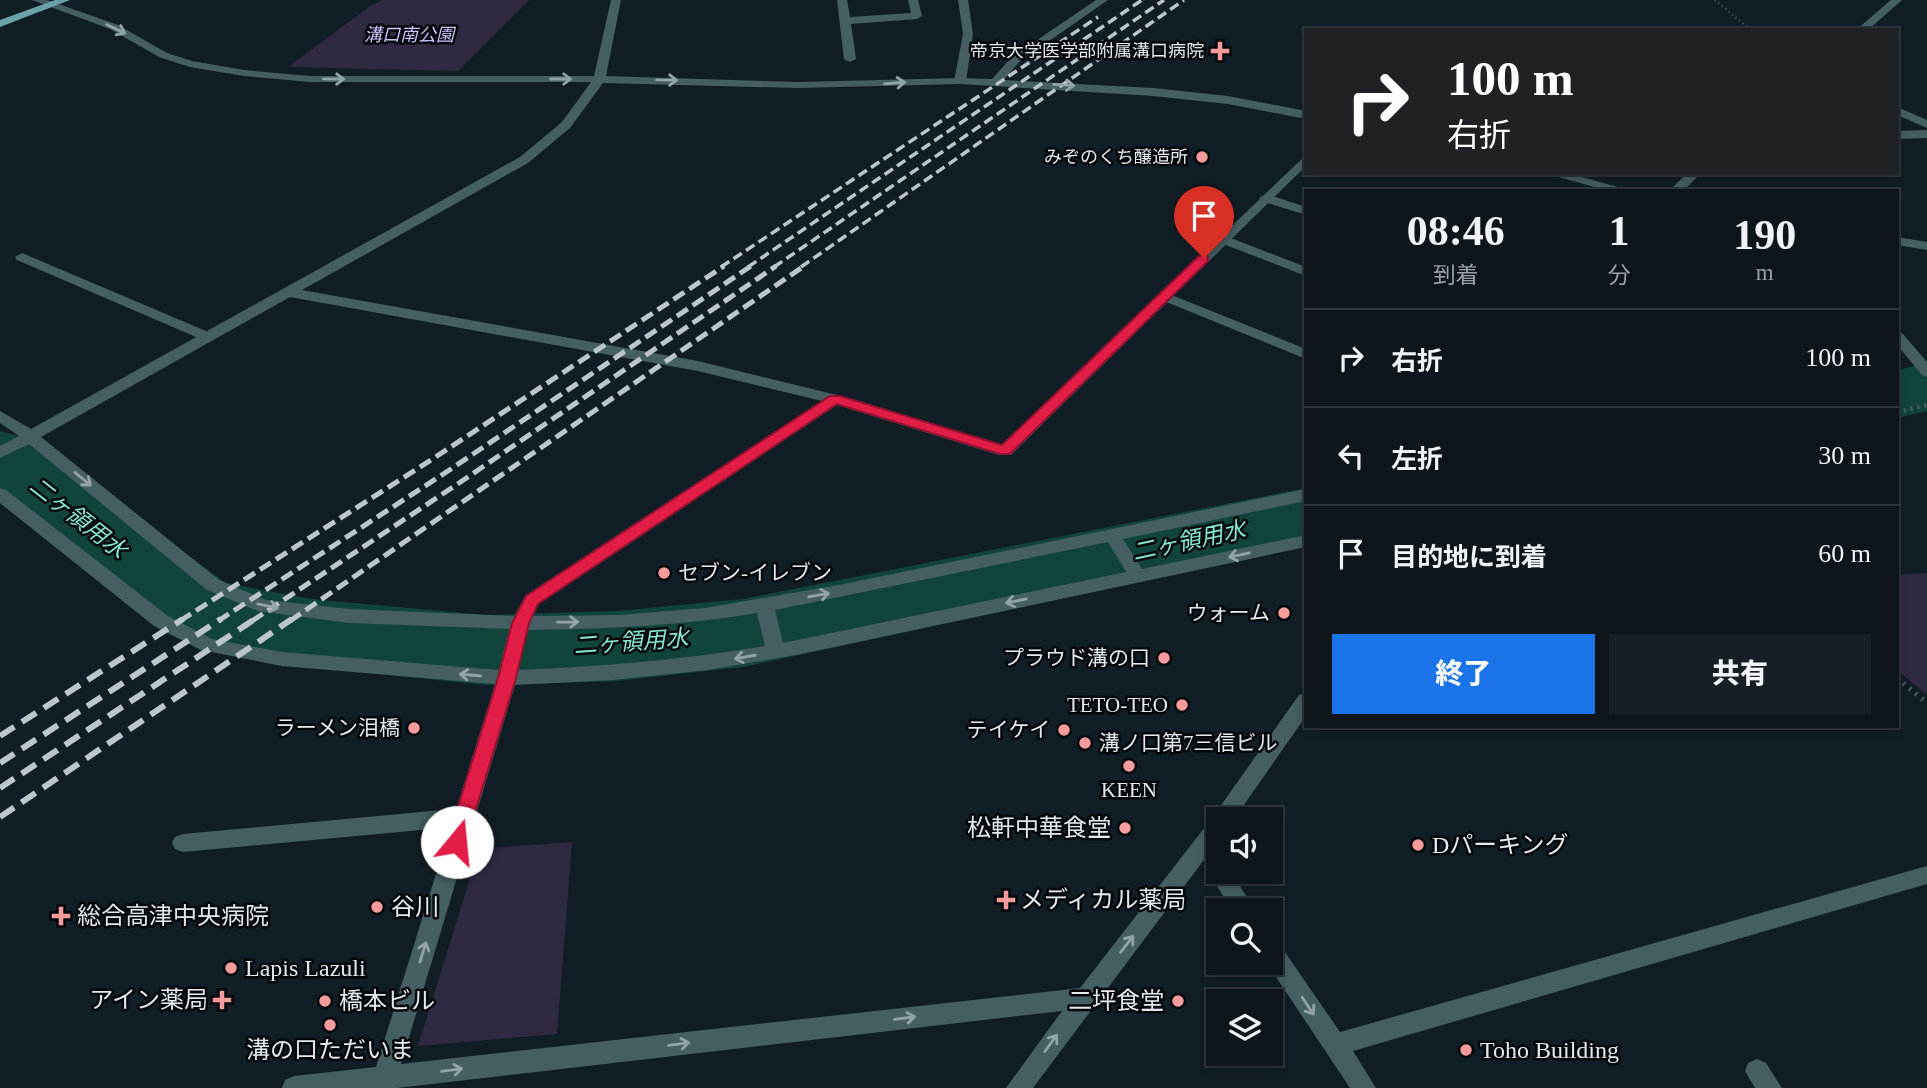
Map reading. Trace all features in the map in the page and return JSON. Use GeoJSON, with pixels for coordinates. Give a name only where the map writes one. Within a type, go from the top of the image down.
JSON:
{"type":"FeatureCollection","features":[{"type":"Feature","properties":{"kind":"main road"},"geometry":{"type":"LineString","coordinates":[[0,24],[65,0]]}},
{"type":"Feature","properties":{"kind":"street"},"geometry":{"type":"LineString","coordinates":[[37,0],[114,27],[163,55],[190,64],[244,73],[310,79],[599,79],[797,85],[996,82],[1166,93],[1228,100],[1304,115]]}},
{"type":"Feature","properties":{"kind":"street"},"geometry":{"type":"LineString","coordinates":[[0,453],[533,154],[552,140],[569,122],[599,79],[615,0]]}},
{"type":"Feature","properties":{"kind":"street"},"geometry":{"type":"LineString","coordinates":[[842,0],[850,59]]}},
{"type":"Feature","properties":{"kind":"street"},"geometry":{"type":"LineString","coordinates":[[845,21],[917,16],[913,0]]}},
{"type":"Feature","properties":{"kind":"street"},"geometry":{"type":"LineString","coordinates":[[960,81],[968,34],[964,0]]}},
{"type":"Feature","properties":{"kind":"street"},"geometry":{"type":"LineString","coordinates":[[996,82],[1016,60],[1103,0]]}},
{"type":"Feature","properties":{"kind":"street"},"geometry":{"type":"LineString","coordinates":[[1863,28],[1897,0]]}},
{"type":"Feature","properties":{"kind":"street"},"geometry":{"type":"LineString","coordinates":[[1899,112],[1927,124]]}},
{"type":"Feature","properties":{"kind":"street"},"geometry":{"type":"LineString","coordinates":[[1899,135],[1927,134]]}},
{"type":"Feature","properties":{"kind":"street"},"geometry":{"type":"LineString","coordinates":[[288,292],[698,366],[835,399],[1005,451],[1304,161]]}},
{"type":"Feature","properties":{"kind":"street"},"geometry":{"type":"LineString","coordinates":[[1558,175],[1618,189]]}},
{"type":"Feature","properties":{"kind":"street"},"geometry":{"type":"LineString","coordinates":[[1677,189],[1693,175]]}},
{"type":"Feature","properties":{"kind":"street"},"geometry":{"type":"LineString","coordinates":[[1266,198],[1304,210]]}},
{"type":"Feature","properties":{"kind":"street"},"geometry":{"type":"LineString","coordinates":[[1223,239],[1304,271]]}},
{"type":"Feature","properties":{"kind":"street"},"geometry":{"type":"LineString","coordinates":[[1899,241],[1927,246]]}},
{"type":"Feature","properties":{"kind":"street"},"geometry":{"type":"LineString","coordinates":[[22,257],[208,337]]}},
{"type":"Feature","properties":{"kind":"street"},"geometry":{"type":"LineString","coordinates":[[1164,296],[1304,354]]}},
{"type":"Feature","properties":{"kind":"street"},"geometry":{"type":"LineString","coordinates":[[1899,338],[1927,372]]}},
{"type":"Feature","properties":{"kind":"street"},"geometry":{"type":"LineString","coordinates":[[383,1083],[509,670],[518,629],[532,600],[835,399]]}},
{"type":"Feature","properties":{"kind":"street"},"geometry":{"type":"LineString","coordinates":[[0,416],[23,440],[213,585],[264,606],[349,616],[518,629],[705,615],[765,605],[1304,495]]}},
{"type":"Feature","properties":{"kind":"street"},"geometry":{"type":"LineString","coordinates":[[0,494],[161,621],[208,645],[282,659],[509,670],[613,673],[708,663],[1304,541]]}},
{"type":"Feature","properties":{"kind":"street"},"geometry":{"type":"LineString","coordinates":[[1112,535],[1137,576]]}},
{"type":"Feature","properties":{"kind":"street"},"geometry":{"type":"LineString","coordinates":[[765,605],[775,651]]}},
{"type":"Feature","properties":{"kind":"street"},"geometry":{"type":"LineString","coordinates":[[1230,807],[1304,703]]}},
{"type":"Feature","properties":{"kind":"street"},"geometry":{"type":"LineString","coordinates":[[183,843],[464,817]]}},
{"type":"Feature","properties":{"kind":"street"},"geometry":{"type":"LineString","coordinates":[[1018,1088],[1206,843]]}},
{"type":"Feature","properties":{"kind":"street"},"geometry":{"type":"LineString","coordinates":[[1203,847],[1206,852]]}},
{"type":"Feature","properties":{"kind":"street"},"geometry":{"type":"LineString","coordinates":[[1334,1045],[1927,875]]}},
{"type":"Feature","properties":{"kind":"street"},"geometry":{"type":"LineString","coordinates":[[1283,968],[1364,1088]]}},
{"type":"Feature","properties":{"kind":"street"},"geometry":{"type":"LineString","coordinates":[[294,1088],[383,1083],[1085,998]]}},
{"type":"Feature","properties":{"kind":"path"},"geometry":{"type":"LineString","coordinates":[[1715,0],[1749,28]]}},
{"type":"Feature","properties":{"kind":"path"},"geometry":{"type":"LineString","coordinates":[[1899,412],[1927,405]]}},
{"type":"Feature","properties":{"kind":"path"},"geometry":{"type":"LineString","coordinates":[[1899,680],[1927,703]]}},
{"type":"Feature","properties":{"kind":"green space","name":"溝口南公園"},"geometry":{"type":"Polygon","coordinates":[[[382,0],[529,0],[458,71],[288,67],[382,0]]]}},
{"type":"Feature","properties":{"kind":"green space"},"geometry":{"type":"Polygon","coordinates":[[[1927,573],[1927,695],[1899,672],[1899,575],[1927,573]]]}},
{"type":"Feature","properties":{"kind":"green space"},"geometry":{"type":"Polygon","coordinates":[[[572,842],[557,1034],[418,1046],[479,849],[572,842]]]}},
{"type":"Feature","properties":{"kind":"waterway","name":"二ヶ領用水"},"geometry":{"type":"LineString","coordinates":[[1899,394],[1927,387]]}},
{"type":"Feature","properties":{"kind":"waterway","name":"二ヶ領用水"},"geometry":{"type":"LineString","coordinates":[[0,458],[197,609],[254,624],[312,633],[485,650],[617,646],[743,633],[1304,517]]}},
{"type":"Feature","properties":{"kind":"railway"},"geometry":{"type":"LineString","coordinates":[[748,267],[1142,0]]}},
{"type":"Feature","properties":{"kind":"railway"},"geometry":{"type":"LineString","coordinates":[[774,267],[1164,0]]}},
{"type":"Feature","properties":{"kind":"railway"},"geometry":{"type":"LineString","coordinates":[[801,267],[1184,0]]}},
{"type":"Feature","properties":{"kind":"railway"},"geometry":{"type":"LineString","coordinates":[[721,267],[1098,17]]}},
{"type":"Feature","properties":{"kind":"railway"},"geometry":{"type":"LineString","coordinates":[[180,621],[434,458],[724,266]]}},
{"type":"Feature","properties":{"kind":"railway"},"geometry":{"type":"LineString","coordinates":[[218,621],[451,469],[751,266]]}},
{"type":"Feature","properties":{"kind":"railway"},"geometry":{"type":"LineString","coordinates":[[255,619],[776,266]]}},
{"type":"Feature","properties":{"kind":"railway"},"geometry":{"type":"LineString","coordinates":[[290,621],[804,266]]}},
{"type":"Feature","properties":{"kind":"railway"},"geometry":{"type":"LineString","coordinates":[[0,736],[183,619]]}},
{"type":"Feature","properties":{"kind":"railway"},"geometry":{"type":"LineString","coordinates":[[0,763],[221,619]]}},
{"type":"Feature","properties":{"kind":"railway"},"geometry":{"type":"LineString","coordinates":[[0,788],[255,619]]}},
{"type":"Feature","properties":{"kind":"railway"},"geometry":{"type":"LineString","coordinates":[[0,817],[292,619]]}},
{"type":"Feature","properties":{"kind":"place","name":"帝京大学医学部附属溝口病院"},"geometry":{"type":"Point","coordinates":[1220,51]}},
{"type":"Feature","properties":{"kind":"place","name":"みぞのくち醸造所"},"geometry":{"type":"Point","coordinates":[1202,157]}},
{"type":"Feature","properties":{"kind":"place","name":"セブン-イレブン"},"geometry":{"type":"Point","coordinates":[664,573]}},
{"type":"Feature","properties":{"kind":"place","name":"ウォーム"},"geometry":{"type":"Point","coordinates":[1284,613]}},
{"type":"Feature","properties":{"kind":"place","name":"プラウド溝の口"},"geometry":{"type":"Point","coordinates":[1164,658]}},
{"type":"Feature","properties":{"kind":"place","name":"TETO-TEO"},"geometry":{"type":"Point","coordinates":[1182,705]}},
{"type":"Feature","properties":{"kind":"place","name":"ラーメン泪橋"},"geometry":{"type":"Point","coordinates":[414,728]}},
{"type":"Feature","properties":{"kind":"place","name":"テイケイ"},"geometry":{"type":"Point","coordinates":[1064,730]}},
{"type":"Feature","properties":{"kind":"place","name":"溝ノ口第7三信ビル"},"geometry":{"type":"Point","coordinates":[1085,743]}},
{"type":"Feature","properties":{"kind":"place","name":"KEEN"},"geometry":{"type":"Point","coordinates":[1129,766]}},
{"type":"Feature","properties":{"kind":"place","name":"松軒中華食堂"},"geometry":{"type":"Point","coordinates":[1125,828]}},
{"type":"Feature","properties":{"kind":"place","name":"Dパーキング"},"geometry":{"type":"Point","coordinates":[1418,845]}},
{"type":"Feature","properties":{"kind":"place","name":"メディカル薬局"},"geometry":{"type":"Point","coordinates":[1006,900]}},
{"type":"Feature","properties":{"kind":"place","name":"谷川"},"geometry":{"type":"Point","coordinates":[377,907]}},
{"type":"Feature","properties":{"kind":"place","name":"総合高津中央病院"},"geometry":{"type":"Point","coordinates":[61,916]}},
{"type":"Feature","properties":{"kind":"place","name":"Lapis Lazuli"},"geometry":{"type":"Point","coordinates":[231,968]}},
{"type":"Feature","properties":{"kind":"place","name":"アイン薬局"},"geometry":{"type":"Point","coordinates":[222,1000]}},
{"type":"Feature","properties":{"kind":"place","name":"橋本ビル"},"geometry":{"type":"Point","coordinates":[325,1001]}},
{"type":"Feature","properties":{"kind":"place","name":"二坪食堂"},"geometry":{"type":"Point","coordinates":[1178,1001]}},
{"type":"Feature","properties":{"kind":"place","name":"溝の口ただいま"},"geometry":{"type":"Point","coordinates":[330,1025]}},
{"type":"Feature","properties":{"kind":"place","name":"Toho Building"},"geometry":{"type":"Point","coordinates":[1466,1050]}},
{"type":"Feature","properties":{"kind":"route"},"geometry":{"type":"LineString","coordinates":[[457,842],[507,678],[520,623],[532,600],[835,399],[1005,451],[1204,258]]}}]}
